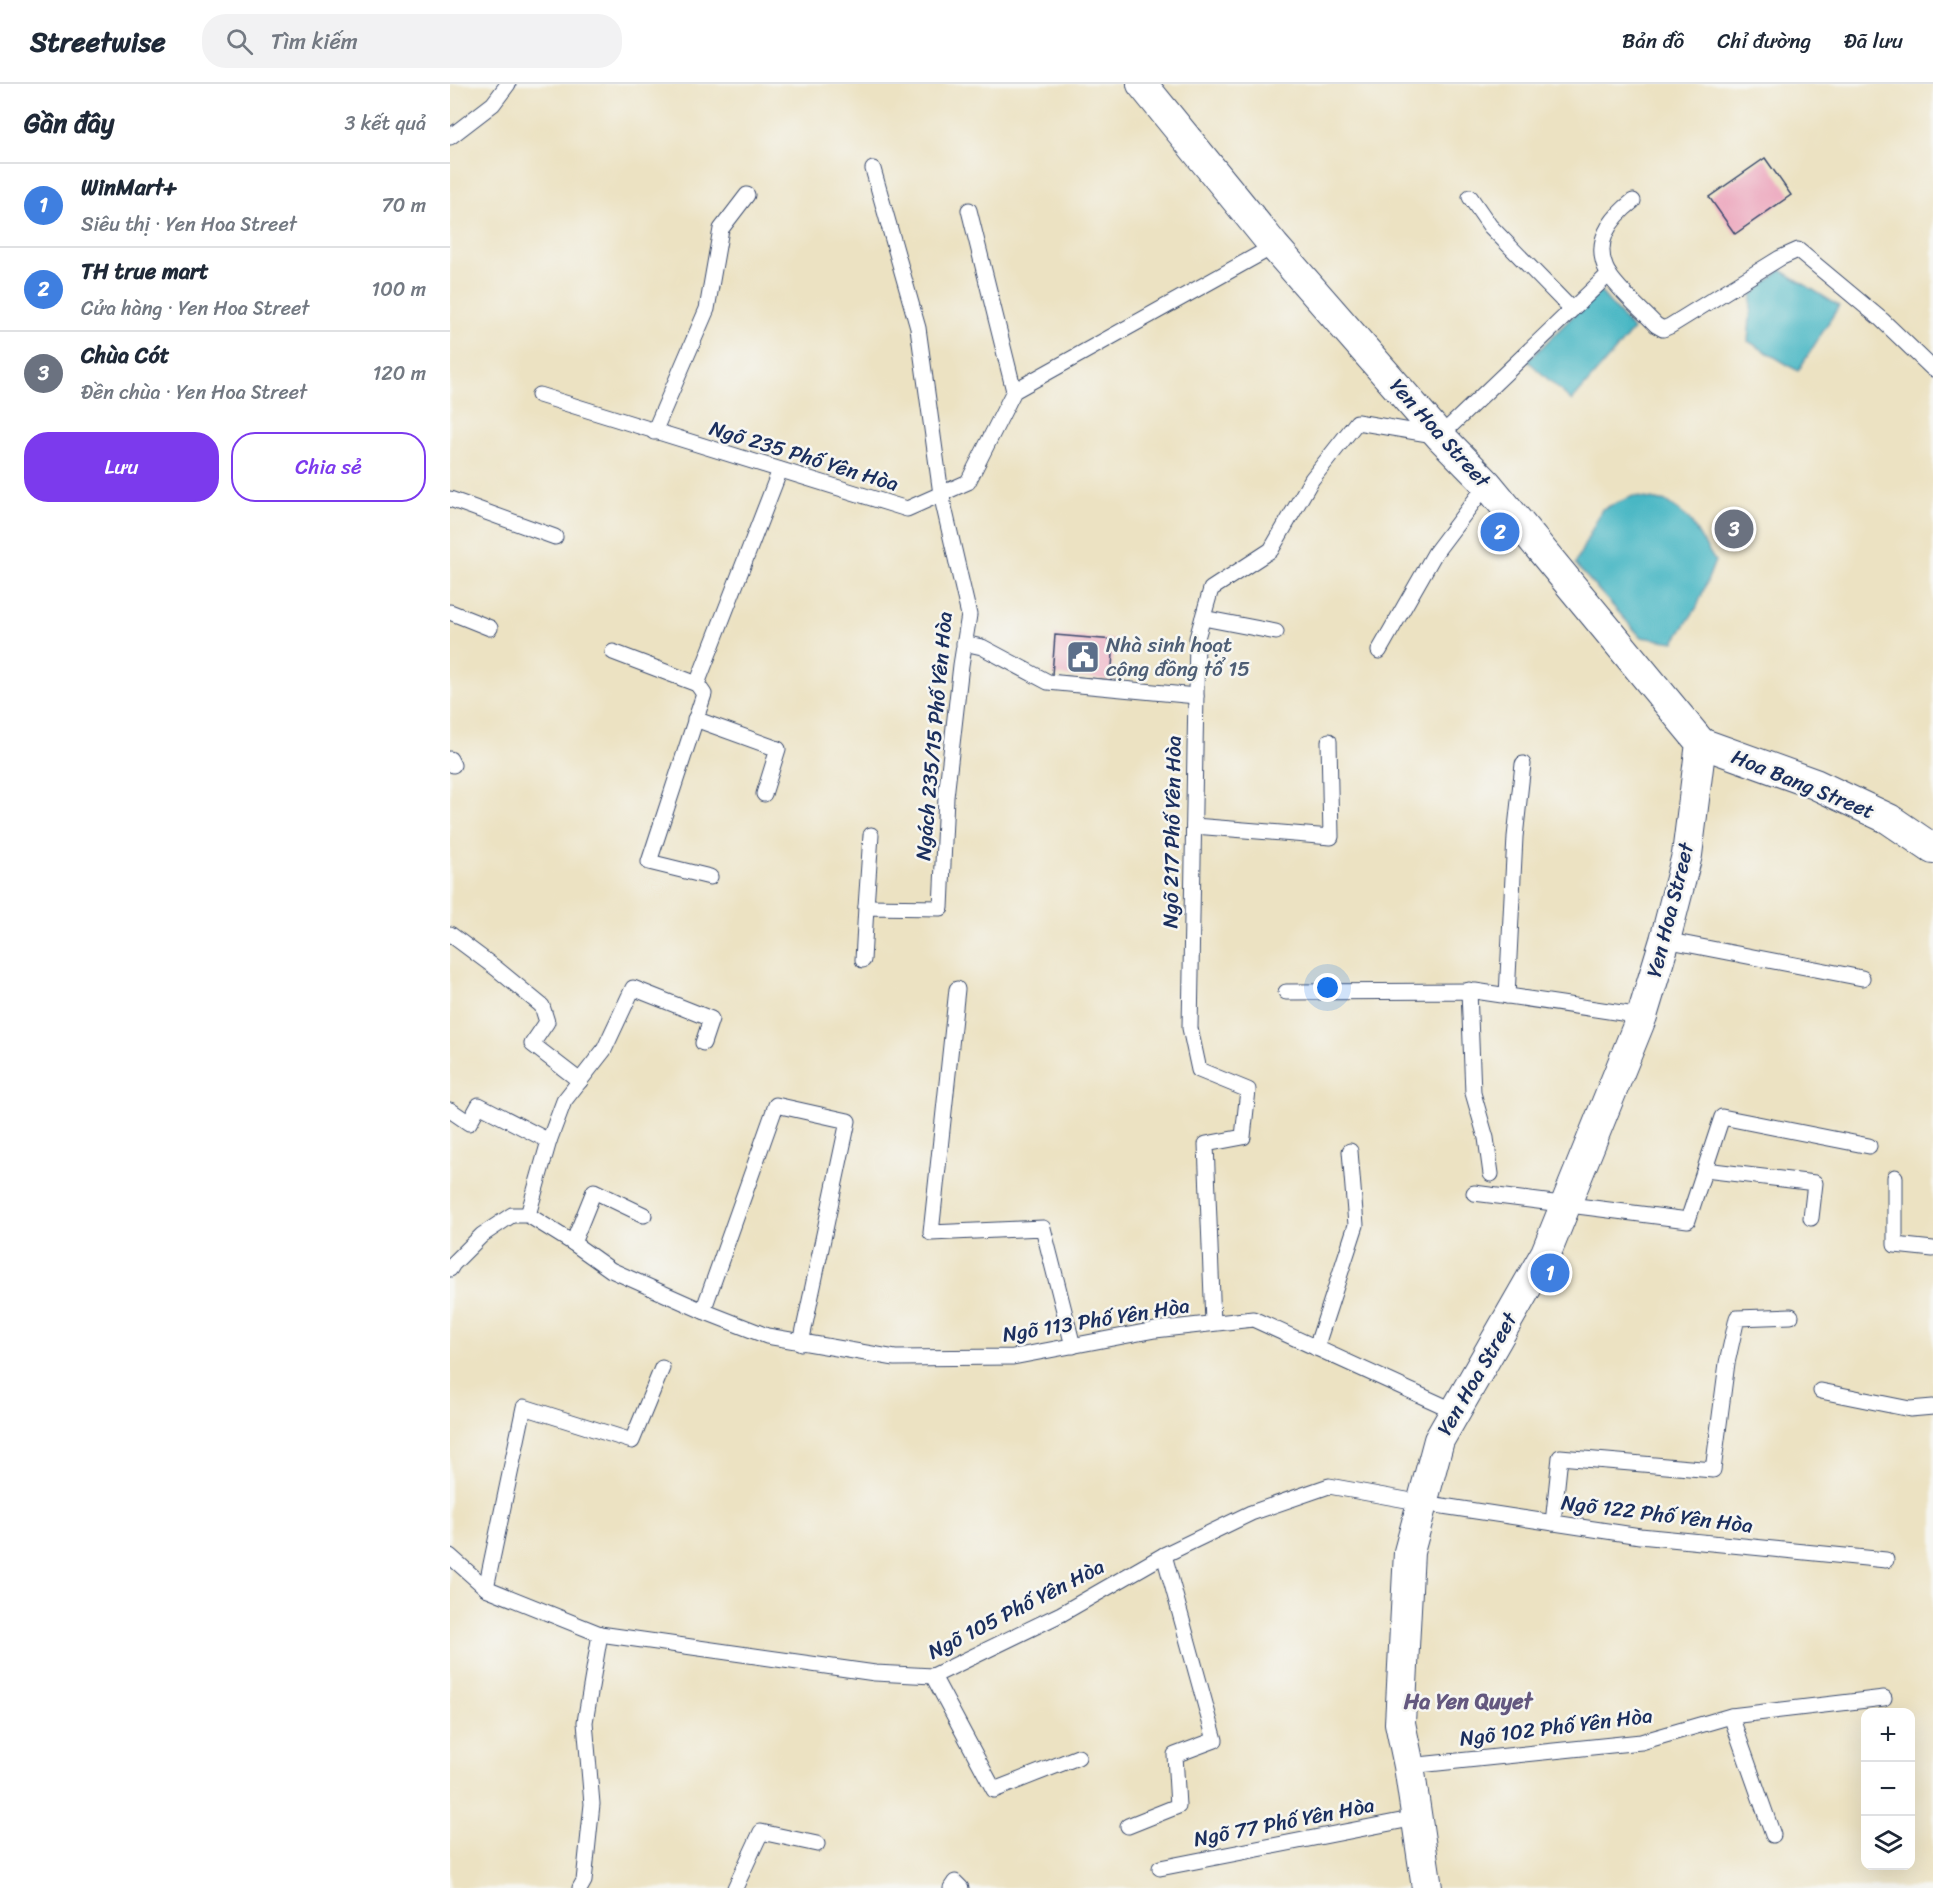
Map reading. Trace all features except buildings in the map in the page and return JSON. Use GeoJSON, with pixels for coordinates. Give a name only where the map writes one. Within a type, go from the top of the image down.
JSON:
{"type":"FeatureCollection","features":[{"type":"Feature","properties":{"kind":"street","name":"Yen Hoa Street"},"geometry":{"type":"LineString","coordinates":[[1142,84],[1274,246],[1440,436],[1487,484],[1701,743],[1687,855],[1642,1016],[1546,1253],[1439,1440],[1410,1552],[1400,1724],[1409,1766],[1427,1888]]}},
{"type":"Feature","properties":{"kind":"street","name":"Hoa Bang Street"},"geometry":{"type":"LineString","coordinates":[[1701,743],[1815,784],[1889,819],[1933,849]]}},
{"type":"Feature","properties":{"kind":"lane"},"geometry":{"type":"LineString","coordinates":[[450,137],[493,104],[508,84]]}},
{"type":"Feature","properties":{"kind":"lane"},"geometry":{"type":"LineString","coordinates":[[873,169],[918,328],[941,494]]}},
{"type":"Feature","properties":{"kind":"lane"},"geometry":{"type":"LineString","coordinates":[[654,432],[707,309],[721,229],[747,195]]}},
{"type":"Feature","properties":{"kind":"lane"},"geometry":{"type":"LineString","coordinates":[[1470,197],[1490,226],[1571,309]]}},
{"type":"Feature","properties":{"kind":"lane"},"geometry":{"type":"LineString","coordinates":[[1633,201],[1615,217],[1605,234],[1603,254],[1609,274],[1656,325],[1663,329],[1780,258],[1798,250],[1882,320],[1933,369]]}},
{"type":"Feature","properties":{"kind":"lane"},"geometry":{"type":"LineString","coordinates":[[969,210],[1014,391],[1274,246]]}},
{"type":"Feature","properties":{"kind":"lane"},"geometry":{"type":"LineString","coordinates":[[1440,436],[1609,274]]}},
{"type":"Feature","properties":{"kind":"lane","name":"Ngõ 235 Phố Yên Hòa"},"geometry":{"type":"LineString","coordinates":[[539,395],[907,509],[968,482],[1014,391]]}},
{"type":"Feature","properties":{"kind":"lane","name":"Ngõ 217 Phố Yên Hòa"},"geometry":{"type":"LineString","coordinates":[[1213,1323],[1206,1144],[1243,1137],[1248,1090],[1199,1070],[1190,1028],[1197,638],[1211,589],[1271,550],[1312,479],[1357,422],[1440,436]]}},
{"type":"Feature","properties":{"kind":"lane"},"geometry":{"type":"LineString","coordinates":[[698,684],[780,470]]}},
{"type":"Feature","properties":{"kind":"lane"},"geometry":{"type":"LineString","coordinates":[[1379,651],[1435,553],[1487,484]]}},
{"type":"Feature","properties":{"kind":"lane","name":"Ngách 235/15 Phố Yên Hòa"},"geometry":{"type":"LineString","coordinates":[[866,907],[942,908],[946,797],[969,615],[941,494]]}},
{"type":"Feature","properties":{"kind":"lane"},"geometry":{"type":"LineString","coordinates":[[450,499],[555,537]]}},
{"type":"Feature","properties":{"kind":"lane"},"geometry":{"type":"LineString","coordinates":[[450,612],[490,628]]}},
{"type":"Feature","properties":{"kind":"lane"},"geometry":{"type":"LineString","coordinates":[[1203,618],[1276,632]]}},
{"type":"Feature","properties":{"kind":"lane"},"geometry":{"type":"LineString","coordinates":[[964,643],[982,647],[1048,682],[1196,696]]}},
{"type":"Feature","properties":{"kind":"lane"},"geometry":{"type":"LineString","coordinates":[[613,652],[698,684],[704,694],[649,862],[710,877]]}},
{"type":"Feature","properties":{"kind":"lane"},"geometry":{"type":"LineString","coordinates":[[695,719],[778,748],[764,794]]}},
{"type":"Feature","properties":{"kind":"lane"},"geometry":{"type":"LineString","coordinates":[[1194,826],[1330,837],[1329,741]]}},
{"type":"Feature","properties":{"kind":"lane"},"geometry":{"type":"LineString","coordinates":[[1508,996],[1515,837],[1523,764]]}},
{"type":"Feature","properties":{"kind":"lane"},"geometry":{"type":"LineString","coordinates":[[862,960],[871,836]]}},
{"type":"Feature","properties":{"kind":"lane"},"geometry":{"type":"LineString","coordinates":[[450,934],[542,1006],[547,1022],[532,1044],[580,1081]]}},
{"type":"Feature","properties":{"kind":"lane"},"geometry":{"type":"LineString","coordinates":[[1665,939],[1862,978]]}},
{"type":"Feature","properties":{"kind":"lane"},"geometry":{"type":"LineString","coordinates":[[450,1269],[482,1235],[512,1215],[528,1215],[549,1141],[564,1101],[604,1050],[633,988],[711,1019],[703,1043]]}},
{"type":"Feature","properties":{"kind":"lane"},"geometry":{"type":"LineString","coordinates":[[957,989],[931,1233],[1043,1228],[1073,1346]]}},
{"type":"Feature","properties":{"kind":"lane"},"geometry":{"type":"LineString","coordinates":[[1468,990],[1473,1093],[1486,1138],[1491,1174]]}},
{"type":"Feature","properties":{"kind":"lane"},"geometry":{"type":"LineString","coordinates":[[1286,992],[1468,990],[1642,1016]]}},
{"type":"Feature","properties":{"kind":"lane"},"geometry":{"type":"LineString","coordinates":[[450,1110],[469,1123],[480,1105],[549,1141]]}},
{"type":"Feature","properties":{"kind":"lane"},"geometry":{"type":"LineString","coordinates":[[703,1311],[776,1105],[848,1121],[801,1343]]}},
{"type":"Feature","properties":{"kind":"lane"},"geometry":{"type":"LineString","coordinates":[[1474,1193],[1688,1220],[1722,1117],[1869,1146]]}},
{"type":"Feature","properties":{"kind":"lane"},"geometry":{"type":"LineString","coordinates":[[1316,1348],[1356,1225],[1350,1151]]}},
{"type":"Feature","properties":{"kind":"lane"},"geometry":{"type":"LineString","coordinates":[[1705,1170],[1815,1183],[1811,1218]]}},
{"type":"Feature","properties":{"kind":"lane"},"geometry":{"type":"LineString","coordinates":[[1895,1177],[1895,1245],[1933,1249]]}},
{"type":"Feature","properties":{"kind":"lane"},"geometry":{"type":"LineString","coordinates":[[573,1243],[594,1191],[644,1215]]}},
{"type":"Feature","properties":{"kind":"lane","name":"Ngõ 113 Phố Yên Hòa"},"geometry":{"type":"LineString","coordinates":[[528,1215],[611,1270],[703,1311],[767,1336],[895,1358],[1013,1357],[1155,1330],[1253,1319],[1457,1412]]}},
{"type":"Feature","properties":{"kind":"lane"},"geometry":{"type":"LineString","coordinates":[[1553,1523],[1560,1457],[1713,1470],[1726,1363],[1737,1318],[1791,1316]]}},
{"type":"Feature","properties":{"kind":"lane"},"geometry":{"type":"LineString","coordinates":[[486,1588],[524,1407],[632,1442],[662,1368]]}},
{"type":"Feature","properties":{"kind":"lane"},"geometry":{"type":"LineString","coordinates":[[1821,1391],[1910,1409],[1933,1407]]}},
{"type":"Feature","properties":{"kind":"lane","name":"Ngõ 105 Phố Yên Hòa"},"geometry":{"type":"LineString","coordinates":[[450,1556],[486,1588],[600,1634],[875,1673],[933,1676],[1061,1614],[1164,1555],[1251,1513],[1329,1486],[1423,1503]]}},
{"type":"Feature","properties":{"kind":"lane","name":"Ngõ 122 Phố Yên Hòa"},"geometry":{"type":"LineString","coordinates":[[1423,1503],[1640,1536],[1886,1560]]}},
{"type":"Feature","properties":{"kind":"lane"},"geometry":{"type":"LineString","coordinates":[[1128,1826],[1178,1806],[1175,1755],[1215,1740],[1164,1555]]}},
{"type":"Feature","properties":{"kind":"lane"},"geometry":{"type":"LineString","coordinates":[[580,1888],[584,1881],[592,1804],[585,1722],[600,1634]]}},
{"type":"Feature","properties":{"kind":"lane"},"geometry":{"type":"LineString","coordinates":[[933,1676],[993,1790],[1078,1756]]}},
{"type":"Feature","properties":{"kind":"lane","name":"Ngõ 102 Phố Yên Hòa"},"geometry":{"type":"LineString","coordinates":[[1409,1766],[1641,1742],[1731,1716],[1884,1698]]}},
{"type":"Feature","properties":{"kind":"lane"},"geometry":{"type":"LineString","coordinates":[[1731,1716],[1773,1835]]}},
{"type":"Feature","properties":{"kind":"lane","name":"Ngõ 77 Phố Yên Hòa"},"geometry":{"type":"LineString","coordinates":[[1160,1868],[1416,1818]]}},
{"type":"Feature","properties":{"kind":"lane"},"geometry":{"type":"LineString","coordinates":[[735,1888],[761,1832],[817,1844]]}},
{"type":"Feature","properties":{"kind":"lane"},"geometry":{"type":"LineString","coordinates":[[951,1888],[955,1882],[961,1888]]}},
{"type":"Feature","properties":{"kind":"water"},"geometry":{"type":"Polygon","coordinates":[[[1781,270],[1839,306],[1798,371],[1748,341],[1752,295],[1781,270]]]}},
{"type":"Feature","properties":{"kind":"water"},"geometry":{"type":"Polygon","coordinates":[[[1599,290],[1633,330],[1572,401],[1528,361],[1599,290]]]}},
{"type":"Feature","properties":{"kind":"water"},"geometry":{"type":"Polygon","coordinates":[[[1633,496],[1667,502],[1689,519],[1715,561],[1697,607],[1674,642],[1641,637],[1575,564],[1602,509],[1633,496]]]}},
{"type":"Feature","properties":{"kind":"place","name":"Chùa Cót"},"geometry":{"type":"Point","coordinates":[1734,529]}},
{"type":"Feature","properties":{"kind":"place","name":"TH true mart"},"geometry":{"type":"Point","coordinates":[1500,532]}},
{"type":"Feature","properties":{"kind":"place","name":"Nhà sinh hoạt cộng đồng tổ 15"},"geometry":{"type":"Point","coordinates":[1083,657]}},
{"type":"Feature","properties":{"kind":"place","name":"WinMart+"},"geometry":{"type":"Point","coordinates":[1550,1273]}},
{"type":"Feature","properties":{"kind":"district","name":"Ha Yen Quyet"},"geometry":{"type":"Point","coordinates":[1468,1701]}}]}
